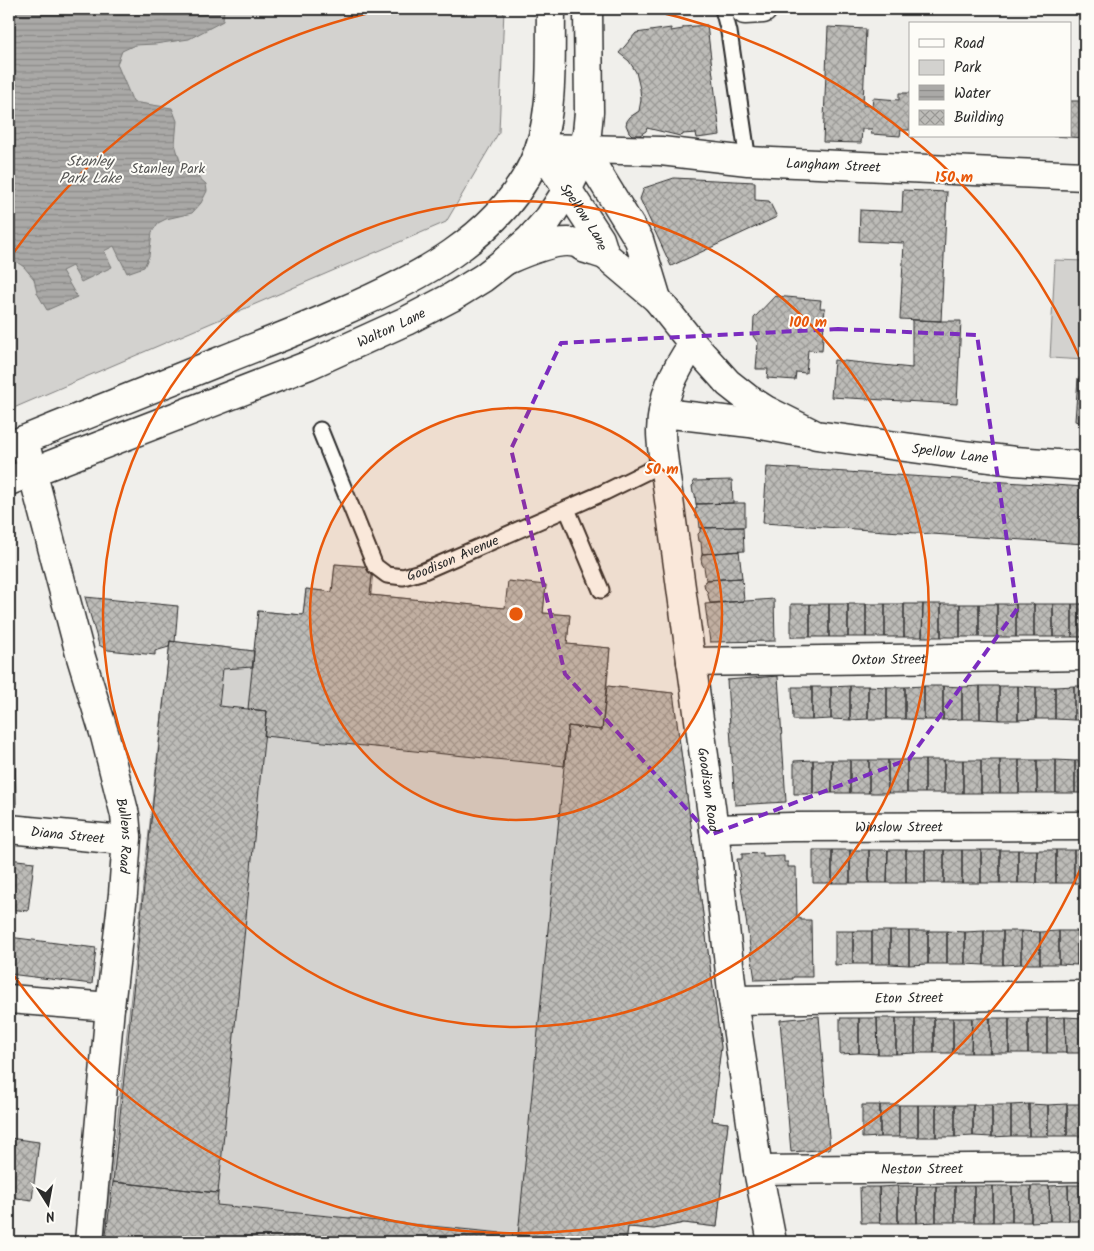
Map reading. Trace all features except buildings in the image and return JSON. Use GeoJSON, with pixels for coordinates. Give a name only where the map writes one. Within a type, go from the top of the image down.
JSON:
{"type":"FeatureCollection","features":[{"type":"Feature","properties":{"kind":"main road"},"geometry":{"type":"LineString","coordinates":[[16,443],[315,324],[419,274],[462,246],[502,210],[523,182],[540,148],[549,100],[551,9]]}},
{"type":"Feature","properties":{"kind":"main road","name":"Walton Lane"},"geometry":{"type":"LineString","coordinates":[[21,476],[309,365],[406,321],[452,297],[483,278],[505,261],[530,239],[549,218],[567,190],[578,168],[584,149],[589,112],[588,9]]}},
{"type":"Feature","properties":{"kind":"main road","name":"Langham Street"},"geometry":{"type":"LineString","coordinates":[[540,148],[661,151],[748,161],[1085,176]]}},
{"type":"Feature","properties":{"kind":"main road","name":"Spellow Lane"},"geometry":{"type":"LineString","coordinates":[[540,148],[600,239],[605,255],[657,299],[693,344],[728,383],[766,410],[816,435]]}},
{"type":"Feature","properties":{"kind":"main road","name":"Spellow Lane"},"geometry":{"type":"LineString","coordinates":[[584,149],[639,240],[657,299]]}},
{"type":"Feature","properties":{"kind":"main road"},"geometry":{"type":"LineString","coordinates":[[505,261],[563,242],[575,243],[605,255]]}},
{"type":"Feature","properties":{"kind":"main road","name":"Goodison Road"},"geometry":{"type":"LineString","coordinates":[[693,344],[678,365],[670,382],[662,413],[661,433],[714,829],[734,1000],[758,1170],[772,1242]]}},
{"type":"Feature","properties":{"kind":"main road","name":"Spellow Lane"},"geometry":{"type":"LineString","coordinates":[[662,413],[750,423],[816,435],[973,456],[1085,466]]}},
{"type":"Feature","properties":{"kind":"main road","name":"Bullens Road"},"geometry":{"type":"LineString","coordinates":[[16,443],[21,476],[80,654],[125,815],[127,837],[123,894],[110,1007],[89,1242]]}},
{"type":"Feature","properties":{"kind":"main road","name":"Oxton Street"},"geometry":{"type":"LineString","coordinates":[[691,662],[1085,656]]}},
{"type":"Feature","properties":{"kind":"main road","name":"Winslow Street"},"geometry":{"type":"LineString","coordinates":[[714,829],[1085,826]]}},
{"type":"Feature","properties":{"kind":"main road","name":"Diana Street"},"geometry":{"type":"LineString","coordinates":[[9,829],[112,839],[127,837]]}},
{"type":"Feature","properties":{"kind":"main road","name":"Eton Street"},"geometry":{"type":"LineString","coordinates":[[734,1000],[1085,995]]}},
{"type":"Feature","properties":{"kind":"main road"},"geometry":{"type":"LineString","coordinates":[[9,999],[110,1007]]}},
{"type":"Feature","properties":{"kind":"main road","name":"Neston Street"},"geometry":{"type":"LineString","coordinates":[[758,1170],[1085,1167]]}},
{"type":"Feature","properties":{"kind":"lane"},"geometry":{"type":"LineString","coordinates":[[744,9],[729,32],[748,161]]}},
{"type":"Feature","properties":{"kind":"lane","name":"Goodison Avenue"},"geometry":{"type":"LineString","coordinates":[[320,430],[375,566],[387,575],[403,577],[424,571],[567,509],[664,463]]}},
{"type":"Feature","properties":{"kind":"lane"},"geometry":{"type":"LineString","coordinates":[[567,509],[601,590]]}},
{"type":"Feature","properties":{"kind":"highlighted area"},"geometry":{"type":"Polygon","coordinates":[[[838,329],[977,335],[1017,609],[909,759],[710,835],[565,674],[511,449],[561,343],[838,329]]]}},
{"type":"Feature","properties":{"kind":"green space","name":"Stanley Park"},"geometry":{"type":"Polygon","coordinates":[[[9,9],[504,9],[499,132],[446,222],[9,410],[9,9]]]}},
{"type":"Feature","properties":{"kind":"green space"},"geometry":{"type":"Polygon","coordinates":[[[1055,260],[1085,261],[1085,360],[1050,358],[1055,260]]]}},
{"type":"Feature","properties":{"kind":"green space"},"geometry":{"type":"Polygon","coordinates":[[[335,564],[373,567],[371,595],[505,608],[546,585],[543,613],[570,615],[567,644],[610,648],[607,686],[673,693],[721,1047],[712,1121],[728,1123],[717,1227],[684,1223],[654,1229],[628,1227],[626,1242],[104,1242],[170,641],[254,651],[258,611],[303,615],[306,589],[332,592],[335,564]]]}},
{"type":"Feature","properties":{"kind":"water","name":"Stanley Park Lake"},"geometry":{"type":"Polygon","coordinates":[[[9,9],[224,9],[223,21],[189,39],[135,45],[122,51],[117,64],[133,102],[172,108],[177,121],[175,144],[180,161],[206,184],[207,191],[201,203],[192,213],[166,219],[158,223],[152,232],[149,256],[144,267],[127,273],[114,246],[104,251],[112,267],[81,282],[72,266],[62,271],[77,297],[47,310],[37,293],[34,279],[24,267],[9,258],[9,9]]]}}]}
